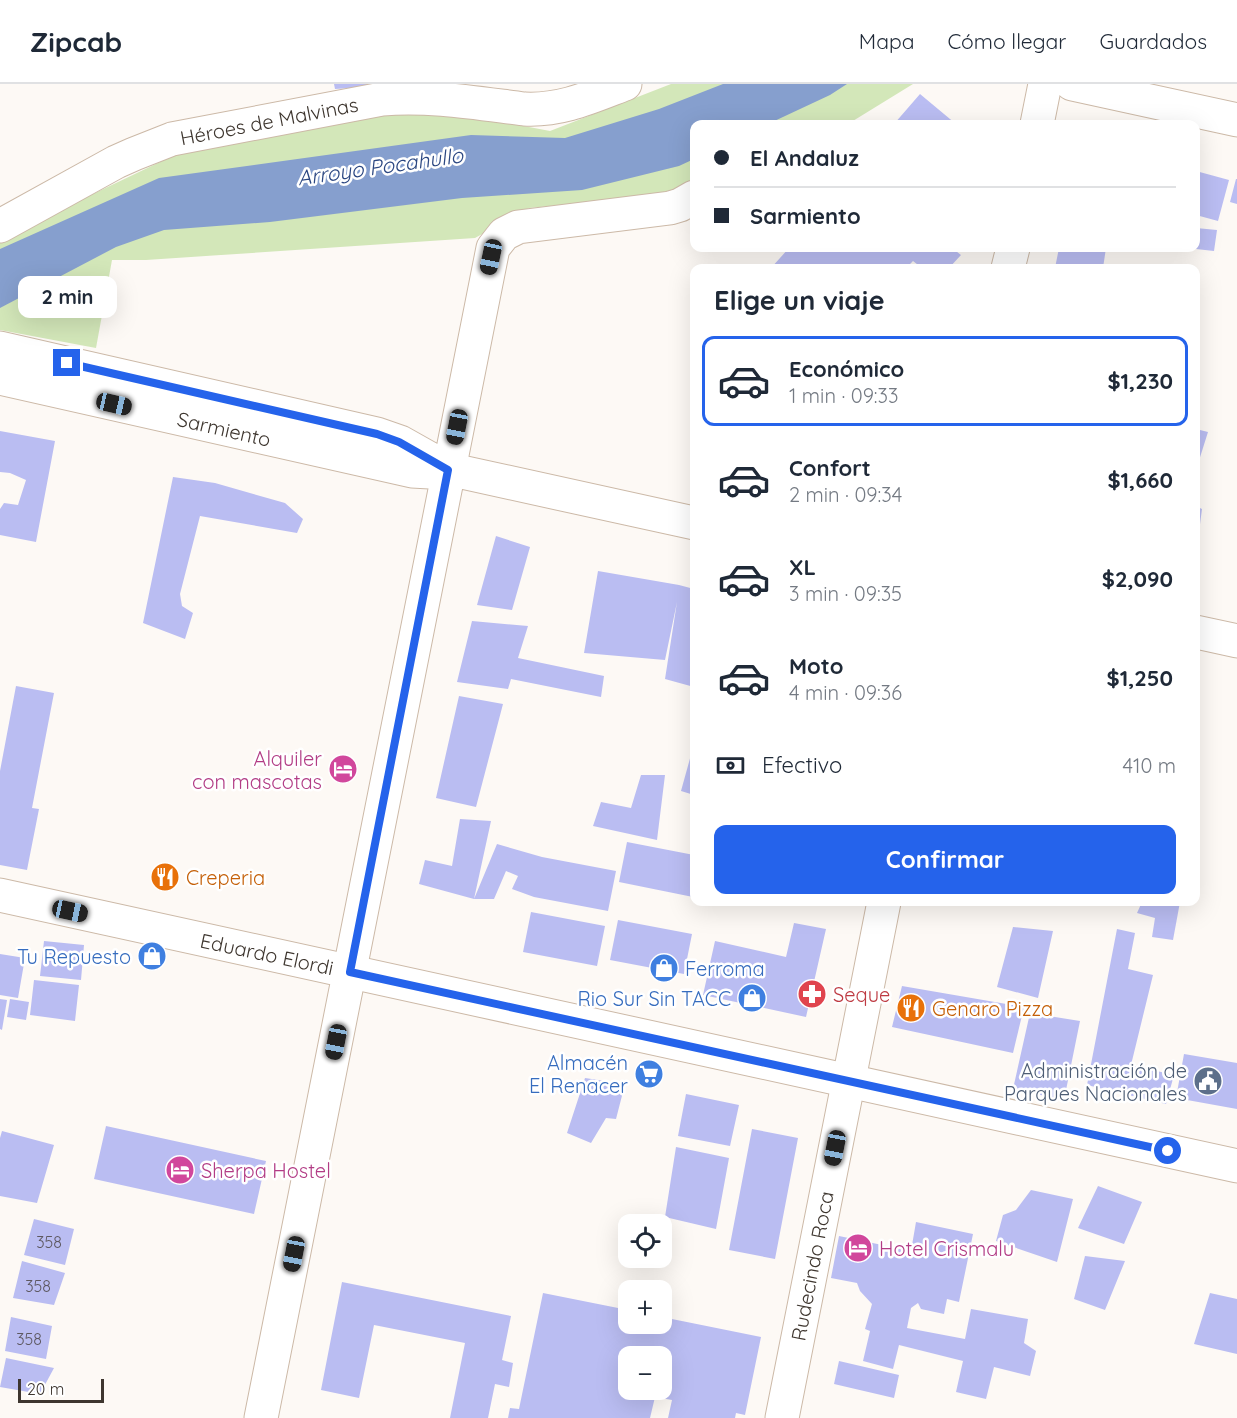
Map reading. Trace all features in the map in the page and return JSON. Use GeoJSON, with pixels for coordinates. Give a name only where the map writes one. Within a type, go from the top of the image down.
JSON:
{"type":"FeatureCollection","features":[{"type":"Feature","properties":{"kind":"street","name":"Héroes de Malvinas"},"geometry":{"type":"LineString","coordinates":[[0,226],[116,162],[152,146],[316,97],[451,99],[537,110],[585,100],[625,84]]}},
{"type":"Feature","properties":{"kind":"street"},"geometry":{"type":"LineString","coordinates":[[1038,120],[1045,84]]}},
{"type":"Feature","properties":{"kind":"street"},"geometry":{"type":"LineString","coordinates":[[1072,84],[1237,120]]}},
{"type":"Feature","properties":{"kind":"street"},"geometry":{"type":"LineString","coordinates":[[261,1418],[493,249],[498,240],[518,227],[670,208],[690,199]]}},
{"type":"Feature","properties":{"kind":"street","name":"Sarmiento"},"geometry":{"type":"LineString","coordinates":[[0,348],[377,434],[399,442],[448,470],[690,522]]}},
{"type":"Feature","properties":{"kind":"street","name":"Sarmiento"},"geometry":{"type":"LineString","coordinates":[[0,378],[412,471],[448,470]]}},
{"type":"Feature","properties":{"kind":"street"},"geometry":{"type":"LineString","coordinates":[[1200,633],[1237,641]]}},
{"type":"Feature","properties":{"kind":"street","name":"Eduardo Elordi"},"geometry":{"type":"LineString","coordinates":[[0,895],[1237,1166]]}},
{"type":"Feature","properties":{"kind":"street","name":"Rudecindo Roca"},"geometry":{"type":"LineString","coordinates":[[782,1418],[883,906]]}},
{"type":"Feature","properties":{"kind":"green space"},"geometry":{"type":"Polygon","coordinates":[[[671,84],[913,84],[854,120],[690,120],[690,187],[679,194],[529,208],[475,238],[146,260],[112,260],[96,348],[0,330],[0,242],[28,225],[204,141],[418,106],[550,131],[671,84]]]}},
{"type":"Feature","properties":{"kind":"water","name":"Arroyo Pocahullo"},"geometry":{"type":"Polygon","coordinates":[[[723,84],[847,84],[830,95],[777,120],[690,120],[690,161],[679,166],[582,190],[462,198],[270,222],[164,230],[116,247],[0,308],[0,249],[159,178],[471,135],[565,138],[659,109],[723,84]]]}},
{"type":"Feature","properties":{"kind":"building"},"geometry":{"type":"Polygon","coordinates":[[[334,84],[382,84],[382,86],[335,89],[334,84]]]}},
{"type":"Feature","properties":{"kind":"building"},"geometry":{"type":"Polygon","coordinates":[[[920,94],[951,120],[897,120],[920,94]]]}},
{"type":"Feature","properties":{"kind":"building"},"geometry":{"type":"Polygon","coordinates":[[[1200,172],[1229,180],[1218,221],[1200,216],[1200,172]]]}},
{"type":"Feature","properties":{"kind":"building"},"geometry":{"type":"Polygon","coordinates":[[[1237,179],[1237,204],[1230,202],[1237,179]]]}},
{"type":"Feature","properties":{"kind":"building"},"geometry":{"type":"Polygon","coordinates":[[[1200,228],[1217,230],[1214,251],[1200,249],[1200,228]]]}},
{"type":"Feature","properties":{"kind":"building"},"geometry":{"type":"Polygon","coordinates":[[[785,252],[957,252],[961,255],[953,264],[917,264],[913,261],[910,264],[775,264],[785,252]]]}},
{"type":"Feature","properties":{"kind":"building"},"geometry":{"type":"Polygon","coordinates":[[[1058,252],[1105,252],[1104,264],[1056,264],[1058,252]]]}},
{"type":"Feature","properties":{"kind":"building"},"geometry":{"type":"Polygon","coordinates":[[[1200,430],[1208,432],[1200,457],[1200,430]]]}},
{"type":"Feature","properties":{"kind":"building"},"geometry":{"type":"Polygon","coordinates":[[[0,431],[55,441],[36,542],[0,535],[0,509],[4,503],[18,505],[26,480],[10,473],[0,472],[0,431]]]}},
{"type":"Feature","properties":{"kind":"building"},"geometry":{"type":"Polygon","coordinates":[[[173,477],[215,483],[285,503],[303,519],[297,533],[200,516],[180,594],[182,606],[193,613],[185,639],[143,623],[173,477]]]}},
{"type":"Feature","properties":{"kind":"building"},"geometry":{"type":"Polygon","coordinates":[[[496,536],[530,547],[512,610],[477,605],[496,536]]]}},
{"type":"Feature","properties":{"kind":"building"},"geometry":{"type":"Polygon","coordinates":[[[598,571],[690,588],[690,686],[665,679],[677,602],[665,660],[584,653],[598,571]]]}},
{"type":"Feature","properties":{"kind":"building"},"geometry":{"type":"Polygon","coordinates":[[[472,621],[528,626],[518,658],[604,676],[601,697],[511,679],[508,689],[457,682],[472,621]]]}},
{"type":"Feature","properties":{"kind":"building"},"geometry":{"type":"Polygon","coordinates":[[[16,686],[54,693],[32,808],[39,809],[27,870],[0,865],[0,771],[16,686]]]}},
{"type":"Feature","properties":{"kind":"building"},"geometry":{"type":"Polygon","coordinates":[[[459,696],[503,704],[476,807],[436,798],[459,696]]]}},
{"type":"Feature","properties":{"kind":"building"},"geometry":{"type":"Polygon","coordinates":[[[690,758],[690,794],[681,791],[690,758]]]}},
{"type":"Feature","properties":{"kind":"building"},"geometry":{"type":"Polygon","coordinates":[[[641,775],[665,775],[657,840],[593,826],[601,802],[631,808],[641,775]]]}},
{"type":"Feature","properties":{"kind":"building"},"geometry":{"type":"Polygon","coordinates":[[[460,819],[491,821],[474,899],[419,884],[425,860],[452,866],[460,819]]]}},
{"type":"Feature","properties":{"kind":"building"},"geometry":{"type":"Polygon","coordinates":[[[627,842],[690,854],[690,896],[619,882],[627,842]]]}},
{"type":"Feature","properties":{"kind":"building"},"geometry":{"type":"Polygon","coordinates":[[[497,844],[542,857],[616,871],[608,911],[534,897],[512,889],[518,876],[506,871],[494,899],[474,899],[497,844]]]}},
{"type":"Feature","properties":{"kind":"building"},"geometry":{"type":"Polygon","coordinates":[[[1140,906],[1179,906],[1173,940],[1152,937],[1155,918],[1137,913],[1140,906]]]}},
{"type":"Feature","properties":{"kind":"building"},"geometry":{"type":"Polygon","coordinates":[[[531,912],[605,926],[597,966],[523,952],[531,912]]]}},
{"type":"Feature","properties":{"kind":"building"},"geometry":{"type":"Polygon","coordinates":[[[618,920],[692,934],[684,974],[610,960],[618,920]]]}},
{"type":"Feature","properties":{"kind":"building"},"geometry":{"type":"Polygon","coordinates":[[[794,923],[826,929],[806,1017],[703,995],[715,941],[786,957],[794,923]]]}},
{"type":"Feature","properties":{"kind":"building"},"geometry":{"type":"Polygon","coordinates":[[[1013,927],[1053,931],[1038,998],[997,987],[1013,927]]]}},
{"type":"Feature","properties":{"kind":"building"},"geometry":{"type":"Polygon","coordinates":[[[1117,929],[1135,933],[1128,969],[1153,975],[1131,1065],[1174,1075],[1166,1104],[1087,1085],[1117,929]]]}},
{"type":"Feature","properties":{"kind":"building"},"geometry":{"type":"Polygon","coordinates":[[[44,941],[84,945],[81,980],[40,976],[44,941]]]}},
{"type":"Feature","properties":{"kind":"building"},"geometry":{"type":"Polygon","coordinates":[[[0,954],[25,958],[18,998],[0,995],[0,954]]]}},
{"type":"Feature","properties":{"kind":"building"},"geometry":{"type":"Polygon","coordinates":[[[34,980],[79,985],[75,1021],[30,1015],[34,980]]]}},
{"type":"Feature","properties":{"kind":"building"},"geometry":{"type":"Polygon","coordinates":[[[902,986],[1024,1007],[1013,1053],[892,1027],[902,986]]]}},
{"type":"Feature","properties":{"kind":"building"},"geometry":{"type":"Polygon","coordinates":[[[0,999],[7,1000],[2,1030],[0,1029],[0,999]]]}},
{"type":"Feature","properties":{"kind":"building"},"geometry":{"type":"Polygon","coordinates":[[[10,999],[29,1002],[26,1020],[7,1017],[10,999]]]}},
{"type":"Feature","properties":{"kind":"building"},"geometry":{"type":"Polygon","coordinates":[[[1030,1013],[1080,1021],[1064,1100],[1013,1089],[1030,1013]]]}},
{"type":"Feature","properties":{"kind":"building","name":"Administración de Parques Nacionales"},"geometry":{"type":"Polygon","coordinates":[[[1184,1054],[1237,1063],[1237,1109],[1176,1098],[1184,1054]]]}},
{"type":"Feature","properties":{"kind":"building"},"geometry":{"type":"Polygon","coordinates":[[[585,1078],[625,1084],[616,1119],[606,1118],[591,1143],[567,1133],[585,1078]]]}},
{"type":"Feature","properties":{"kind":"building"},"geometry":{"type":"Polygon","coordinates":[[[686,1094],[739,1105],[730,1146],[678,1136],[686,1094]]]}},
{"type":"Feature","properties":{"kind":"building","name":"Sherpa Hostel"},"geometry":{"type":"Polygon","coordinates":[[[106,1126],[266,1161],[254,1214],[94,1179],[106,1126]]]}},
{"type":"Feature","properties":{"kind":"building"},"geometry":{"type":"Polygon","coordinates":[[[752,1129],[798,1138],[775,1259],[729,1250],[752,1129]]]}},
{"type":"Feature","properties":{"kind":"building"},"geometry":{"type":"Polygon","coordinates":[[[2,1131],[54,1145],[37,1203],[0,1196],[2,1131]]]}},
{"type":"Feature","properties":{"kind":"building"},"geometry":{"type":"Polygon","coordinates":[[[676,1147],[729,1158],[716,1229],[672,1219],[672,1214],[665,1214],[676,1147]]]}},
{"type":"Feature","properties":{"kind":"building"},"geometry":{"type":"Polygon","coordinates":[[[1098,1186],[1142,1202],[1124,1244],[1078,1228],[1098,1186]]]}},
{"type":"Feature","properties":{"kind":"building"},"geometry":{"type":"Polygon","coordinates":[[[1031,1190],[1073,1199],[1057,1262],[996,1241],[1003,1215],[1016,1210],[1031,1190]]]}},
{"type":"Feature","properties":{"kind":"building"},"geometry":{"type":"Polygon","coordinates":[[[34,1219],[74,1229],[65,1265],[24,1255],[34,1219]]]}},
{"type":"Feature","properties":{"kind":"building"},"geometry":{"type":"Polygon","coordinates":[[[916,1222],[973,1234],[959,1302],[947,1299],[944,1314],[921,1309],[918,1303],[911,1308],[907,1328],[965,1339],[971,1309],[1028,1319],[1024,1343],[1036,1351],[1030,1376],[994,1367],[986,1399],[956,1392],[963,1361],[899,1345],[893,1369],[863,1361],[870,1331],[865,1329],[872,1304],[860,1291],[857,1283],[831,1278],[839,1236],[911,1251],[916,1222]]]}},
{"type":"Feature","properties":{"kind":"building"},"geometry":{"type":"Polygon","coordinates":[[[1085,1256],[1125,1261],[1105,1310],[1074,1299],[1085,1256]]]}},
{"type":"Feature","properties":{"kind":"building"},"geometry":{"type":"Polygon","coordinates":[[[22,1261],[65,1273],[54,1305],[13,1298],[22,1261]]]}},
{"type":"Feature","properties":{"kind":"building"},"geometry":{"type":"Polygon","coordinates":[[[342,1282],[511,1316],[502,1360],[513,1363],[509,1387],[495,1384],[488,1418],[450,1418],[465,1343],[374,1325],[359,1398],[321,1390],[342,1282]]]}},
{"type":"Feature","properties":{"kind":"building"},"geometry":{"type":"Polygon","coordinates":[[[543,1293],[618,1308],[618,1334],[672,1334],[672,1319],[761,1337],[745,1415],[736,1413],[735,1418],[668,1418],[672,1400],[672,1346],[618,1346],[618,1400],[654,1400],[650,1418],[508,1418],[510,1408],[519,1409],[543,1293]]]}},
{"type":"Feature","properties":{"kind":"building"},"geometry":{"type":"Polygon","coordinates":[[[1210,1293],[1237,1299],[1237,1354],[1194,1344],[1210,1293]]]}},
{"type":"Feature","properties":{"kind":"building"},"geometry":{"type":"Polygon","coordinates":[[[11,1317],[52,1326],[46,1359],[5,1351],[11,1317]]]}},
{"type":"Feature","properties":{"kind":"building"},"geometry":{"type":"Polygon","coordinates":[[[6,1358],[54,1368],[40,1394],[0,1387],[6,1358]]]}},
{"type":"Feature","properties":{"kind":"building"},"geometry":{"type":"Polygon","coordinates":[[[839,1361],[899,1375],[894,1398],[834,1384],[839,1361]]]}},
{"type":"Feature","properties":{"kind":"place","name":"Alquiler con mascotas"},"geometry":{"type":"Point","coordinates":[343,769]}},
{"type":"Feature","properties":{"kind":"place","name":"Creperia"},"geometry":{"type":"Point","coordinates":[165,877]}},
{"type":"Feature","properties":{"kind":"place","name":"Tu Repuesto"},"geometry":{"type":"Point","coordinates":[152,956]}},
{"type":"Feature","properties":{"kind":"place","name":"Ferroma"},"geometry":{"type":"Point","coordinates":[664,968]}},
{"type":"Feature","properties":{"kind":"place","name":"Seque"},"geometry":{"type":"Point","coordinates":[812,994]}},
{"type":"Feature","properties":{"kind":"place","name":"Rio Sur Sin TACC"},"geometry":{"type":"Point","coordinates":[752,998]}},
{"type":"Feature","properties":{"kind":"place","name":"Genaro Pizza"},"geometry":{"type":"Point","coordinates":[911,1008]}},
{"type":"Feature","properties":{"kind":"place","name":"Almacén El Renacer"},"geometry":{"type":"Point","coordinates":[649,1074]}},
{"type":"Feature","properties":{"kind":"place","name":"Administración de Parques Nacionales"},"geometry":{"type":"Point","coordinates":[1208,1081]}},
{"type":"Feature","properties":{"kind":"place","name":"Sherpa Hostel"},"geometry":{"type":"Point","coordinates":[180,1170]}},
{"type":"Feature","properties":{"kind":"place","name":"Hotel Crismalu"},"geometry":{"type":"Point","coordinates":[858,1248]}},
{"type":"Feature","properties":{"kind":"route"},"geometry":{"type":"LineString","coordinates":[[67,363],[377,434],[399,442],[448,470],[350,972],[1168,1151]]}}]}
